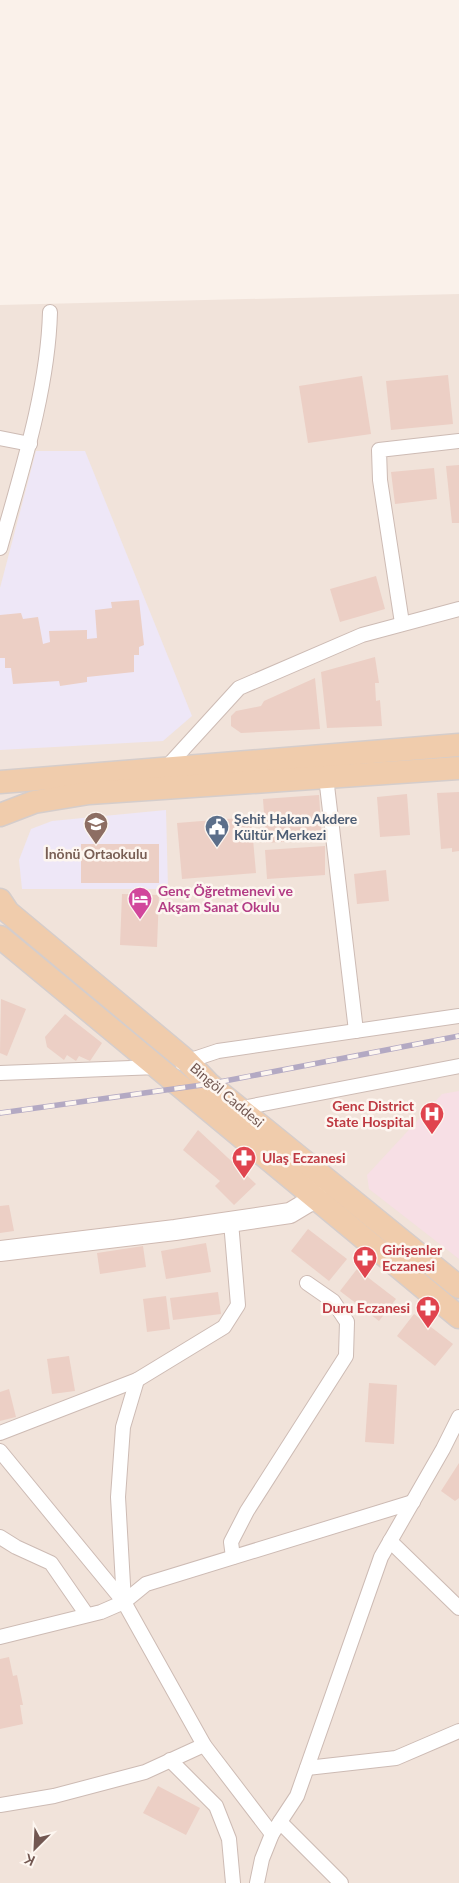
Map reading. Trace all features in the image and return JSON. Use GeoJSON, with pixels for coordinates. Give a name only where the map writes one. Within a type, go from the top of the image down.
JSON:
{"type":"FeatureCollection","features":[{"type":"Feature","properties":{"kind":"main road"},"geometry":{"type":"LineString","coordinates":[[0,782],[459,745]]}},
{"type":"Feature","properties":{"kind":"main road"},"geometry":{"type":"LineString","coordinates":[[0,815],[34,802],[89,793],[459,768]]}},
{"type":"Feature","properties":{"kind":"main road","name":"Bingöl Caddesi"},"geometry":{"type":"LineString","coordinates":[[0,900],[8,912],[188,1062],[209,1084],[242,1108],[459,1287]]}},
{"type":"Feature","properties":{"kind":"main road","name":"Bingöl Caddesi"},"geometry":{"type":"LineString","coordinates":[[0,937],[459,1317]]}},
{"type":"Feature","properties":{"kind":"street"},"geometry":{"type":"LineString","coordinates":[[0,548],[30,444],[50,334],[50,312]]}},
{"type":"Feature","properties":{"kind":"street"},"geometry":{"type":"LineString","coordinates":[[0,438],[30,444]]}},
{"type":"Feature","properties":{"kind":"street"},"geometry":{"type":"LineString","coordinates":[[402,623],[380,480],[380,450],[459,440]]}},
{"type":"Feature","properties":{"kind":"street"},"geometry":{"type":"LineString","coordinates":[[166,768],[239,688],[362,635],[402,623],[459,610]]}},
{"type":"Feature","properties":{"kind":"street"},"geometry":{"type":"LineString","coordinates":[[326,777],[356,1031]]}},
{"type":"Feature","properties":{"kind":"street"},"geometry":{"type":"LineString","coordinates":[[0,1073],[156,1067],[188,1062],[218,1051],[459,1016]]}},
{"type":"Feature","properties":{"kind":"street"},"geometry":{"type":"LineString","coordinates":[[242,1108],[459,1066]]}},
{"type":"Feature","properties":{"kind":"street"},"geometry":{"type":"LineString","coordinates":[[0,1251],[290,1213],[315,1198],[318,1171]]}},
{"type":"Feature","properties":{"kind":"street"},"geometry":{"type":"LineString","coordinates":[[0,1433],[137,1380],[224,1327],[238,1304],[231,1222]]}},
{"type":"Feature","properties":{"kind":"street"},"geometry":{"type":"LineString","coordinates":[[233,1557],[231,1542],[248,1511],[346,1356],[347,1322],[333,1301],[307,1283]]}},
{"type":"Feature","properties":{"kind":"street"},"geometry":{"type":"LineString","coordinates":[[124,1602],[118,1497],[123,1426],[137,1380]]}},
{"type":"Feature","properties":{"kind":"street"},"geometry":{"type":"LineString","coordinates":[[257,1883],[262,1859],[272,1834],[297,1796],[382,1556],[459,1417]]}},
{"type":"Feature","properties":{"kind":"street"},"geometry":{"type":"LineString","coordinates":[[0,1451],[124,1602],[204,1745],[272,1834]]}},
{"type":"Feature","properties":{"kind":"street"},"geometry":{"type":"LineString","coordinates":[[0,1637],[87,1615],[124,1602],[146,1584],[413,1502]]}},
{"type":"Feature","properties":{"kind":"street"},"geometry":{"type":"LineString","coordinates":[[0,1537],[16,1547],[51,1563],[87,1615]]}},
{"type":"Feature","properties":{"kind":"street"},"geometry":{"type":"LineString","coordinates":[[390,1541],[459,1608]]}},
{"type":"Feature","properties":{"kind":"street"},"geometry":{"type":"LineString","coordinates":[[307,1768],[396,1758],[459,1731]]}},
{"type":"Feature","properties":{"kind":"street"},"geometry":{"type":"LineString","coordinates":[[0,1805],[54,1796],[145,1772],[204,1745]]}},
{"type":"Feature","properties":{"kind":"street"},"geometry":{"type":"LineString","coordinates":[[170,1760],[216,1806],[229,1839],[233,1883]]}},
{"type":"Feature","properties":{"kind":"street"},"geometry":{"type":"LineString","coordinates":[[280,1822],[341,1883]]}},
{"type":"Feature","properties":{"kind":"shaded area"},"geometry":{"type":"Polygon","coordinates":[[[459,294],[459,1883],[0,1883],[0,305],[459,294]]]}},
{"type":"Feature","properties":{"kind":"shaded area"},"geometry":{"type":"Polygon","coordinates":[[[36,451],[85,451],[192,716],[163,741],[0,750],[0,588],[36,451]]]}},
{"type":"Feature","properties":{"kind":"shaded area","name":"İnönü Ortaokulu"},"geometry":{"type":"Polygon","coordinates":[[[166,810],[168,889],[22,889],[19,860],[31,829],[52,821],[166,810]]]}},
{"type":"Feature","properties":{"kind":"shaded area","name":"Genc District State Hospital"},"geometry":{"type":"Polygon","coordinates":[[[459,1091],[459,1259],[369,1189],[367,1175],[442,1094],[459,1091]]]}},
{"type":"Feature","properties":{"kind":"building"},"geometry":{"type":"Polygon","coordinates":[[[448,375],[453,424],[391,430],[386,381],[448,375]]]}},
{"type":"Feature","properties":{"kind":"building"},"geometry":{"type":"Polygon","coordinates":[[[362,376],[371,434],[308,443],[299,386],[362,376]]]}},
{"type":"Feature","properties":{"kind":"building"},"geometry":{"type":"Polygon","coordinates":[[[459,465],[459,523],[452,523],[446,466],[459,465]]]}},
{"type":"Feature","properties":{"kind":"building"},"geometry":{"type":"Polygon","coordinates":[[[434,468],[437,499],[395,504],[391,472],[434,468]]]}},
{"type":"Feature","properties":{"kind":"building"},"geometry":{"type":"Polygon","coordinates":[[[376,576],[385,609],[340,622],[330,589],[376,576]]]}},
{"type":"Feature","properties":{"kind":"building"},"geometry":{"type":"Polygon","coordinates":[[[139,600],[144,645],[139,647],[139,655],[134,655],[134,672],[87,677],[87,682],[60,686],[59,681],[13,684],[11,668],[5,668],[5,658],[0,658],[0,615],[21,613],[23,619],[38,617],[43,644],[50,642],[49,631],[87,630],[87,639],[97,638],[95,610],[112,608],[111,602],[139,600]]]}},
{"type":"Feature","properties":{"kind":"building"},"geometry":{"type":"Polygon","coordinates":[[[375,657],[379,683],[375,683],[376,701],[380,700],[382,726],[327,728],[321,672],[375,657]]]}},
{"type":"Feature","properties":{"kind":"building"},"geometry":{"type":"Polygon","coordinates":[[[315,678],[320,729],[241,733],[231,726],[231,716],[236,711],[261,706],[264,701],[315,678]]]}},
{"type":"Feature","properties":{"kind":"building"},"geometry":{"type":"Polygon","coordinates":[[[459,792],[459,851],[452,852],[452,848],[441,849],[437,793],[459,792]]]}},
{"type":"Feature","properties":{"kind":"building"},"geometry":{"type":"Polygon","coordinates":[[[407,794],[410,835],[380,837],[377,797],[407,794]]]}},
{"type":"Feature","properties":{"kind":"building"},"geometry":{"type":"Polygon","coordinates":[[[319,795],[322,839],[266,843],[263,799],[319,795]]]}},
{"type":"Feature","properties":{"kind":"building","name":"Şehit Hakan Akdere Kültür Merkezi"},"geometry":{"type":"Polygon","coordinates":[[[251,817],[256,873],[182,879],[177,823],[251,817]]]}},
{"type":"Feature","properties":{"kind":"building"},"geometry":{"type":"Polygon","coordinates":[[[81,844],[159,844],[159,883],[81,883],[81,844]]]}},
{"type":"Feature","properties":{"kind":"building"},"geometry":{"type":"Polygon","coordinates":[[[325,846],[325,875],[267,879],[265,850],[325,846]]]}},
{"type":"Feature","properties":{"kind":"building"},"geometry":{"type":"Polygon","coordinates":[[[386,870],[389,901],[357,904],[354,874],[386,870]]]}},
{"type":"Feature","properties":{"kind":"building","name":"Genç Öğretmenevi ve Akşam Sanat Okulu"},"geometry":{"type":"Polygon","coordinates":[[[122,894],[159,895],[157,947],[120,945],[122,894]]]}},
{"type":"Feature","properties":{"kind":"building"},"geometry":{"type":"Polygon","coordinates":[[[1,999],[26,1009],[7,1056],[0,1053],[1,999]]]}},
{"type":"Feature","properties":{"kind":"building"},"geometry":{"type":"Polygon","coordinates":[[[65,1014],[102,1043],[90,1061],[79,1056],[76,1061],[67,1055],[64,1060],[47,1047],[45,1037],[65,1014]]]}},
{"type":"Feature","properties":{"kind":"building"},"geometry":{"type":"Polygon","coordinates":[[[198,1130],[256,1184],[234,1205],[215,1186],[220,1181],[183,1150],[198,1130]]]}},
{"type":"Feature","properties":{"kind":"building"},"geometry":{"type":"Polygon","coordinates":[[[9,1205],[14,1231],[0,1233],[0,1206],[9,1205]]]}},
{"type":"Feature","properties":{"kind":"building"},"geometry":{"type":"Polygon","coordinates":[[[308,1229],[347,1259],[329,1281],[291,1251],[308,1229]]]}},
{"type":"Feature","properties":{"kind":"building"},"geometry":{"type":"Polygon","coordinates":[[[206,1243],[211,1272],[166,1279],[161,1251],[206,1243]]]}},
{"type":"Feature","properties":{"kind":"building"},"geometry":{"type":"Polygon","coordinates":[[[143,1246],[146,1267],[100,1274],[97,1253],[143,1246]]]}},
{"type":"Feature","properties":{"kind":"building"},"geometry":{"type":"Polygon","coordinates":[[[357,1269],[396,1299],[379,1321],[340,1291],[357,1269]]]}},
{"type":"Feature","properties":{"kind":"building"},"geometry":{"type":"Polygon","coordinates":[[[218,1292],[221,1314],[173,1320],[170,1298],[218,1292]]]}},
{"type":"Feature","properties":{"kind":"building"},"geometry":{"type":"Polygon","coordinates":[[[166,1296],[170,1329],[147,1332],[143,1299],[166,1296]]]}},
{"type":"Feature","properties":{"kind":"building"},"geometry":{"type":"Polygon","coordinates":[[[414,1314],[453,1344],[435,1366],[397,1336],[414,1314]]]}},
{"type":"Feature","properties":{"kind":"building"},"geometry":{"type":"Polygon","coordinates":[[[69,1356],[75,1391],[52,1394],[47,1359],[69,1356]]]}},
{"type":"Feature","properties":{"kind":"building"},"geometry":{"type":"Polygon","coordinates":[[[369,1383],[397,1385],[394,1444],[365,1442],[369,1383]]]}},
{"type":"Feature","properties":{"kind":"building"},"geometry":{"type":"Polygon","coordinates":[[[9,1389],[16,1417],[0,1421],[0,1392],[9,1389]]]}},
{"type":"Feature","properties":{"kind":"building"},"geometry":{"type":"Polygon","coordinates":[[[459,1463],[459,1498],[455,1501],[441,1491],[459,1463]]]}},
{"type":"Feature","properties":{"kind":"building"},"geometry":{"type":"Polygon","coordinates":[[[9,1657],[13,1676],[17,1675],[23,1705],[20,1705],[23,1724],[0,1729],[0,1659],[9,1657]]]}},
{"type":"Feature","properties":{"kind":"building"},"geometry":{"type":"Polygon","coordinates":[[[158,1786],[200,1808],[186,1835],[143,1813],[158,1786]]]}},
{"type":"Feature","properties":{"kind":"railway"},"geometry":{"type":"LineString","coordinates":[[0,1113],[209,1084],[459,1036]]}},
{"type":"Feature","properties":{"kind":"place","name":"İnönü Ortaokulu"},"geometry":{"type":"Point","coordinates":[96,845]}},
{"type":"Feature","properties":{"kind":"place","name":"Şehit Hakan Akdere Kültür Merkezi"},"geometry":{"type":"Point","coordinates":[217,848]}},
{"type":"Feature","properties":{"kind":"place","name":"Genç Öğretmenevi ve Akşam Sanat Okulu"},"geometry":{"type":"Point","coordinates":[140,920]}},
{"type":"Feature","properties":{"kind":"place","name":"Genc District State Hospital"},"geometry":{"type":"Point","coordinates":[432,1135]}},
{"type":"Feature","properties":{"kind":"place","name":"Ulaş Eczanesi"},"geometry":{"type":"Point","coordinates":[244,1179]}},
{"type":"Feature","properties":{"kind":"place","name":"Girişenler Eczanesi"},"geometry":{"type":"Point","coordinates":[365,1279]}},
{"type":"Feature","properties":{"kind":"place","name":"Duru Eczanesi"},"geometry":{"type":"Point","coordinates":[428,1329]}}]}
